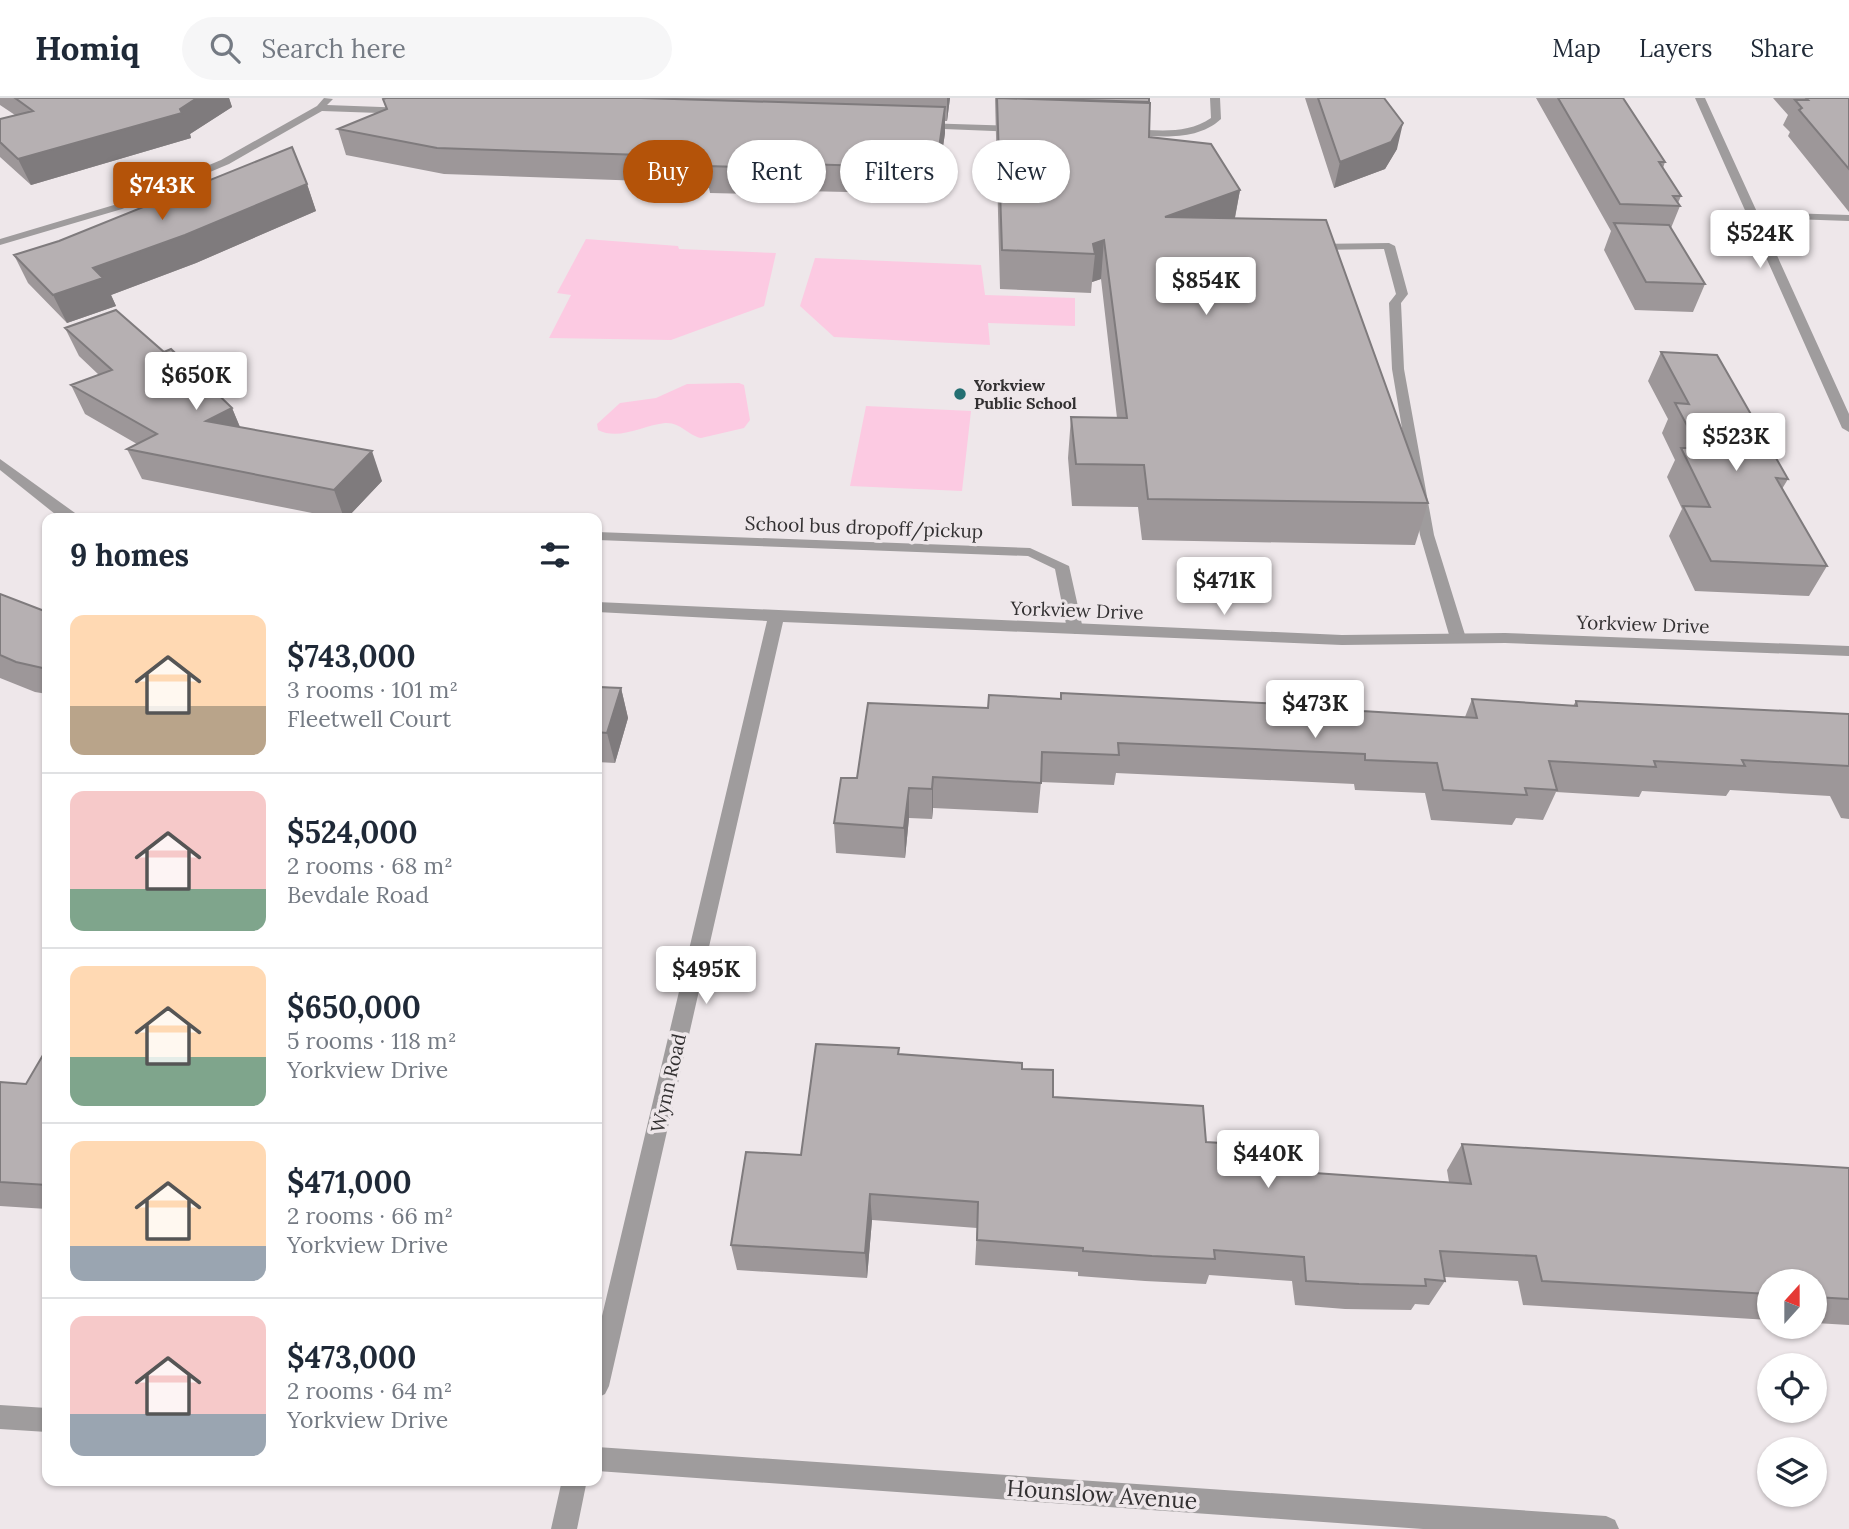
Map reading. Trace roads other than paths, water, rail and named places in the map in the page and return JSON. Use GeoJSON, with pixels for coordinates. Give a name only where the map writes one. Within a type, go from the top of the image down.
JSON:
{"type":"FeatureCollection","features":[{"type":"Feature","properties":{"kind":"street"},"geometry":{"type":"LineString","coordinates":[[0,242],[118,207],[225,162],[320,108],[329,98]]}},
{"type":"Feature","properties":{"kind":"street"},"geometry":{"type":"LineString","coordinates":[[1121,132],[1176,134],[1203,129],[1216,119],[1215,98]]}},
{"type":"Feature","properties":{"kind":"street"},"geometry":{"type":"LineString","coordinates":[[1700,98],[1849,428]]}},
{"type":"Feature","properties":{"kind":"street"},"geometry":{"type":"LineString","coordinates":[[320,108],[417,111]]}},
{"type":"Feature","properties":{"kind":"street"},"geometry":{"type":"LineString","coordinates":[[914,126],[1025,129]]}},
{"type":"Feature","properties":{"kind":"street"},"geometry":{"type":"LineString","coordinates":[[1754,215],[1849,218]]}},
{"type":"Feature","properties":{"kind":"street"},"geometry":{"type":"LineString","coordinates":[[1297,247],[1388,246],[1402,294],[1395,303],[1398,369],[1427,535],[1458,638]]}},
{"type":"Feature","properties":{"kind":"street"},"geometry":{"type":"LineString","coordinates":[[0,463],[64,513]]}},
{"type":"Feature","properties":{"kind":"street","name":"School bus dropoff/pickup"},"geometry":{"type":"LineString","coordinates":[[602,536],[1030,552],[1062,566],[1075,629]]}},
{"type":"Feature","properties":{"kind":"street","name":"Yorkview Drive"},"geometry":{"type":"LineString","coordinates":[[602,607],[1342,640],[1458,638],[1849,651]]}},
{"type":"Feature","properties":{"kind":"street","name":"Wynn Road"},"geometry":{"type":"LineString","coordinates":[[602,1365],[776,617]]}},
{"type":"Feature","properties":{"kind":"street"},"geometry":{"type":"LineString","coordinates":[[0,1417],[42,1420]]}},
{"type":"Feature","properties":{"kind":"street","name":"Hounslow Avenue"},"geometry":{"type":"LineString","coordinates":[[602,1459],[1606,1529]]}},
{"type":"Feature","properties":{"kind":"street"},"geometry":{"type":"LineString","coordinates":[[564,1529],[574,1486]]}},
{"type":"Feature","properties":{"kind":"place","name":"Yorkview Public School"},"geometry":{"type":"Point","coordinates":[960,394]}}]}
